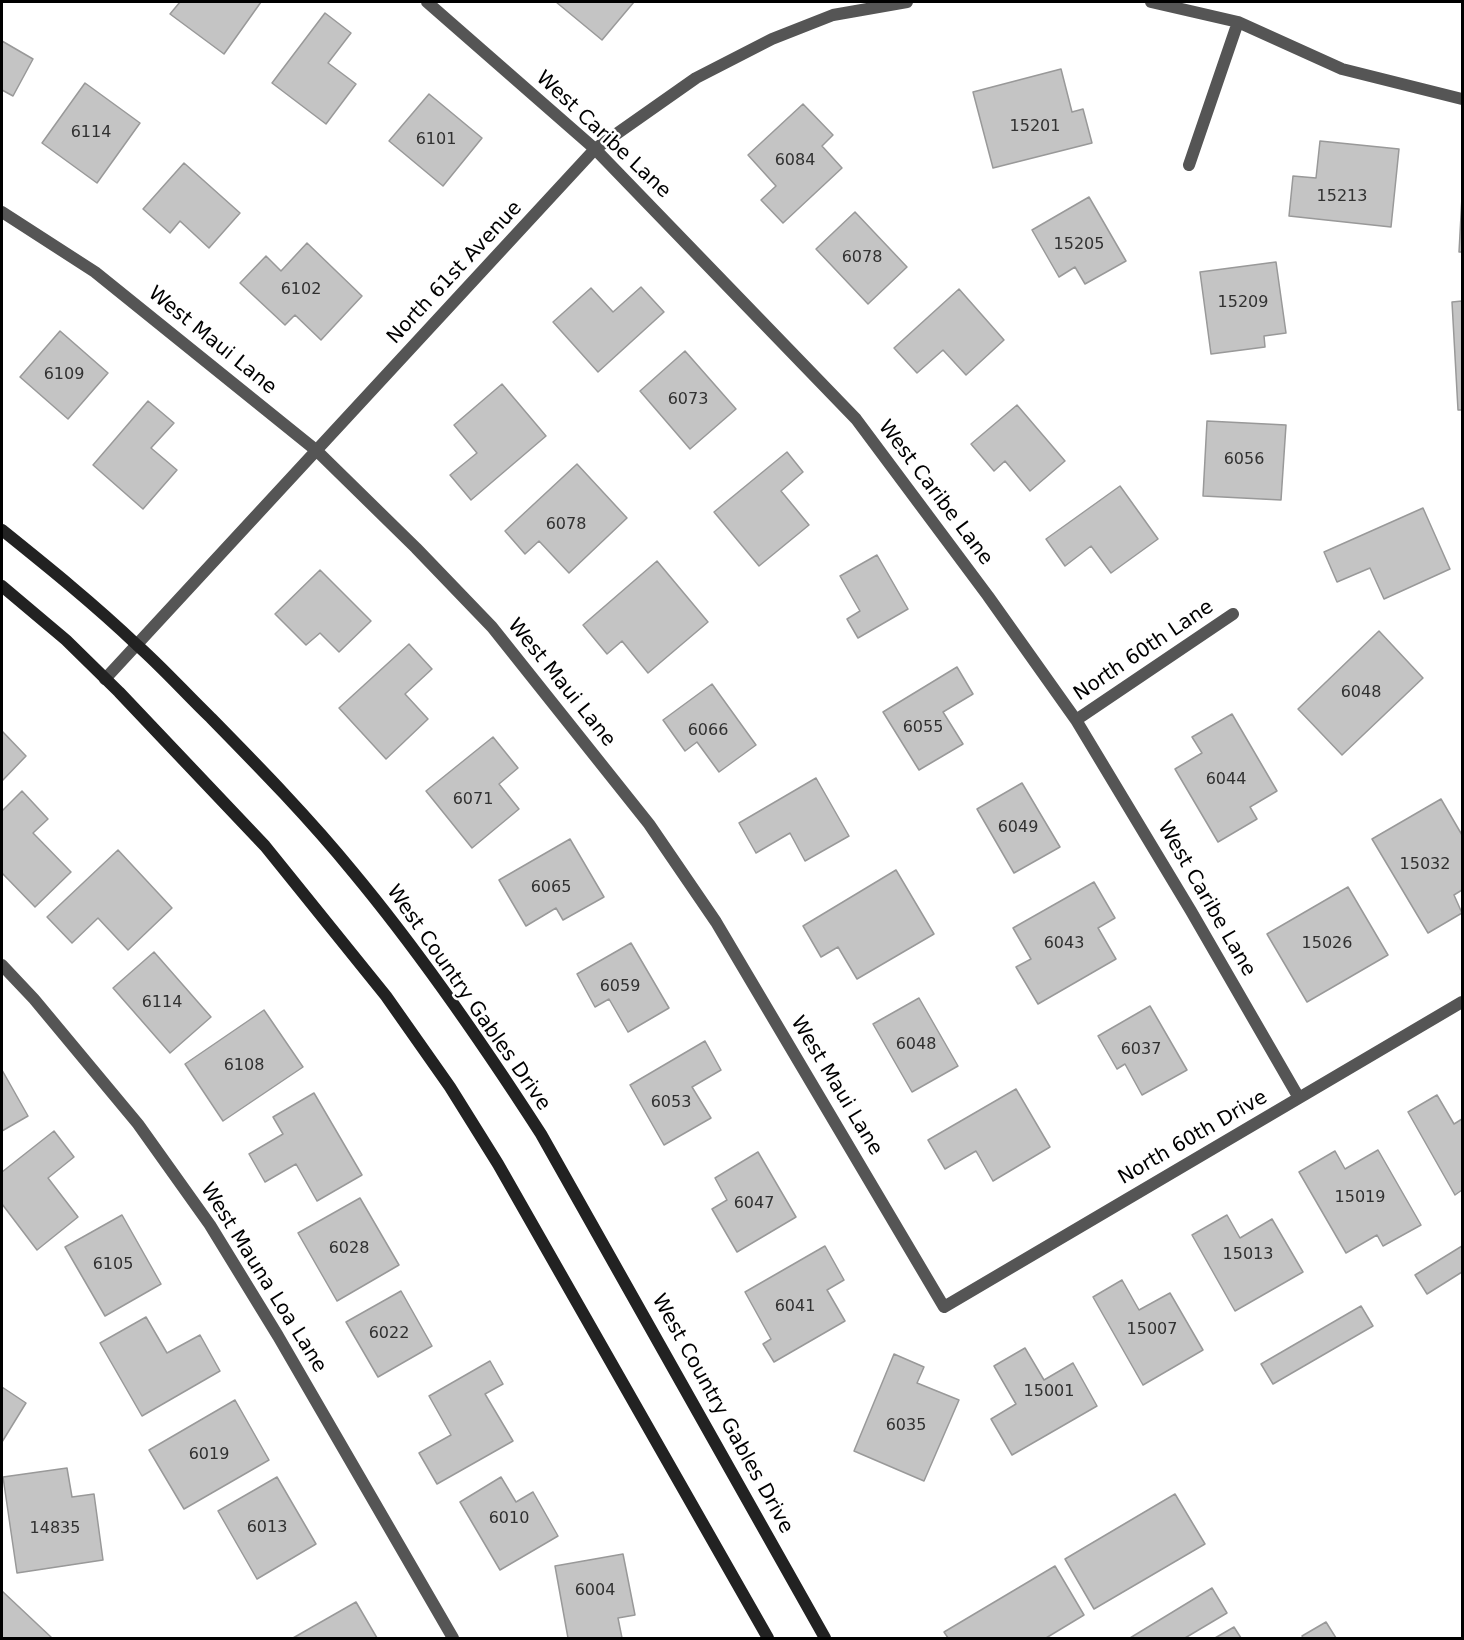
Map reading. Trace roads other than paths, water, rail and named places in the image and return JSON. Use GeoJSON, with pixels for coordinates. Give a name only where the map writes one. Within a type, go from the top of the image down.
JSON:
{"type":"FeatureCollection","features":[{"type":"Feature","properties":{"kind":"street","name":"West Caribe Lane"},"geometry":{"type":"LineString","coordinates":[[428,2],[596,149],[856,419],[988,596],[1076,720],[1191,911],[1299,1098]]}},
{"type":"Feature","properties":{"kind":"street","name":"North 61st Avenue"},"geometry":{"type":"LineString","coordinates":[[105,679],[596,149],[696,78],[772,39],[833,15],[907,2]]}},
{"type":"Feature","properties":{"kind":"street"},"geometry":{"type":"LineString","coordinates":[[1151,2],[1238,22],[1341,69],[1462,99]]}},
{"type":"Feature","properties":{"kind":"street"},"geometry":{"type":"LineString","coordinates":[[1189,165],[1238,22]]}},
{"type":"Feature","properties":{"kind":"street","name":"West Maui Lane"},"geometry":{"type":"LineString","coordinates":[[2,212],[95,272],[317,451],[416,548],[492,627],[649,824],[716,922],[944,1307]]}},
{"type":"Feature","properties":{"kind":"street","name":"West Country Gables Drive"},"geometry":{"type":"LineString","coordinates":[[2,530],[137,645],[294,804],[331,846],[423,961],[489,1053],[552,1153],[825,1638]]}},
{"type":"Feature","properties":{"kind":"street"},"geometry":{"type":"LineString","coordinates":[[2,586],[66,640],[265,846],[386,996],[450,1087],[498,1164],[768,1638]]}},
{"type":"Feature","properties":{"kind":"street","name":"North 60th Lane"},"geometry":{"type":"LineString","coordinates":[[1076,720],[1233,614]]}},
{"type":"Feature","properties":{"kind":"street","name":"West Mauna Loa Lane"},"geometry":{"type":"LineString","coordinates":[[2,965],[34,999],[138,1124],[210,1225],[278,1336],[453,1638]]}},
{"type":"Feature","properties":{"kind":"street","name":"North 60th Drive"},"geometry":{"type":"LineString","coordinates":[[944,1307],[1462,1002]]}}]}
